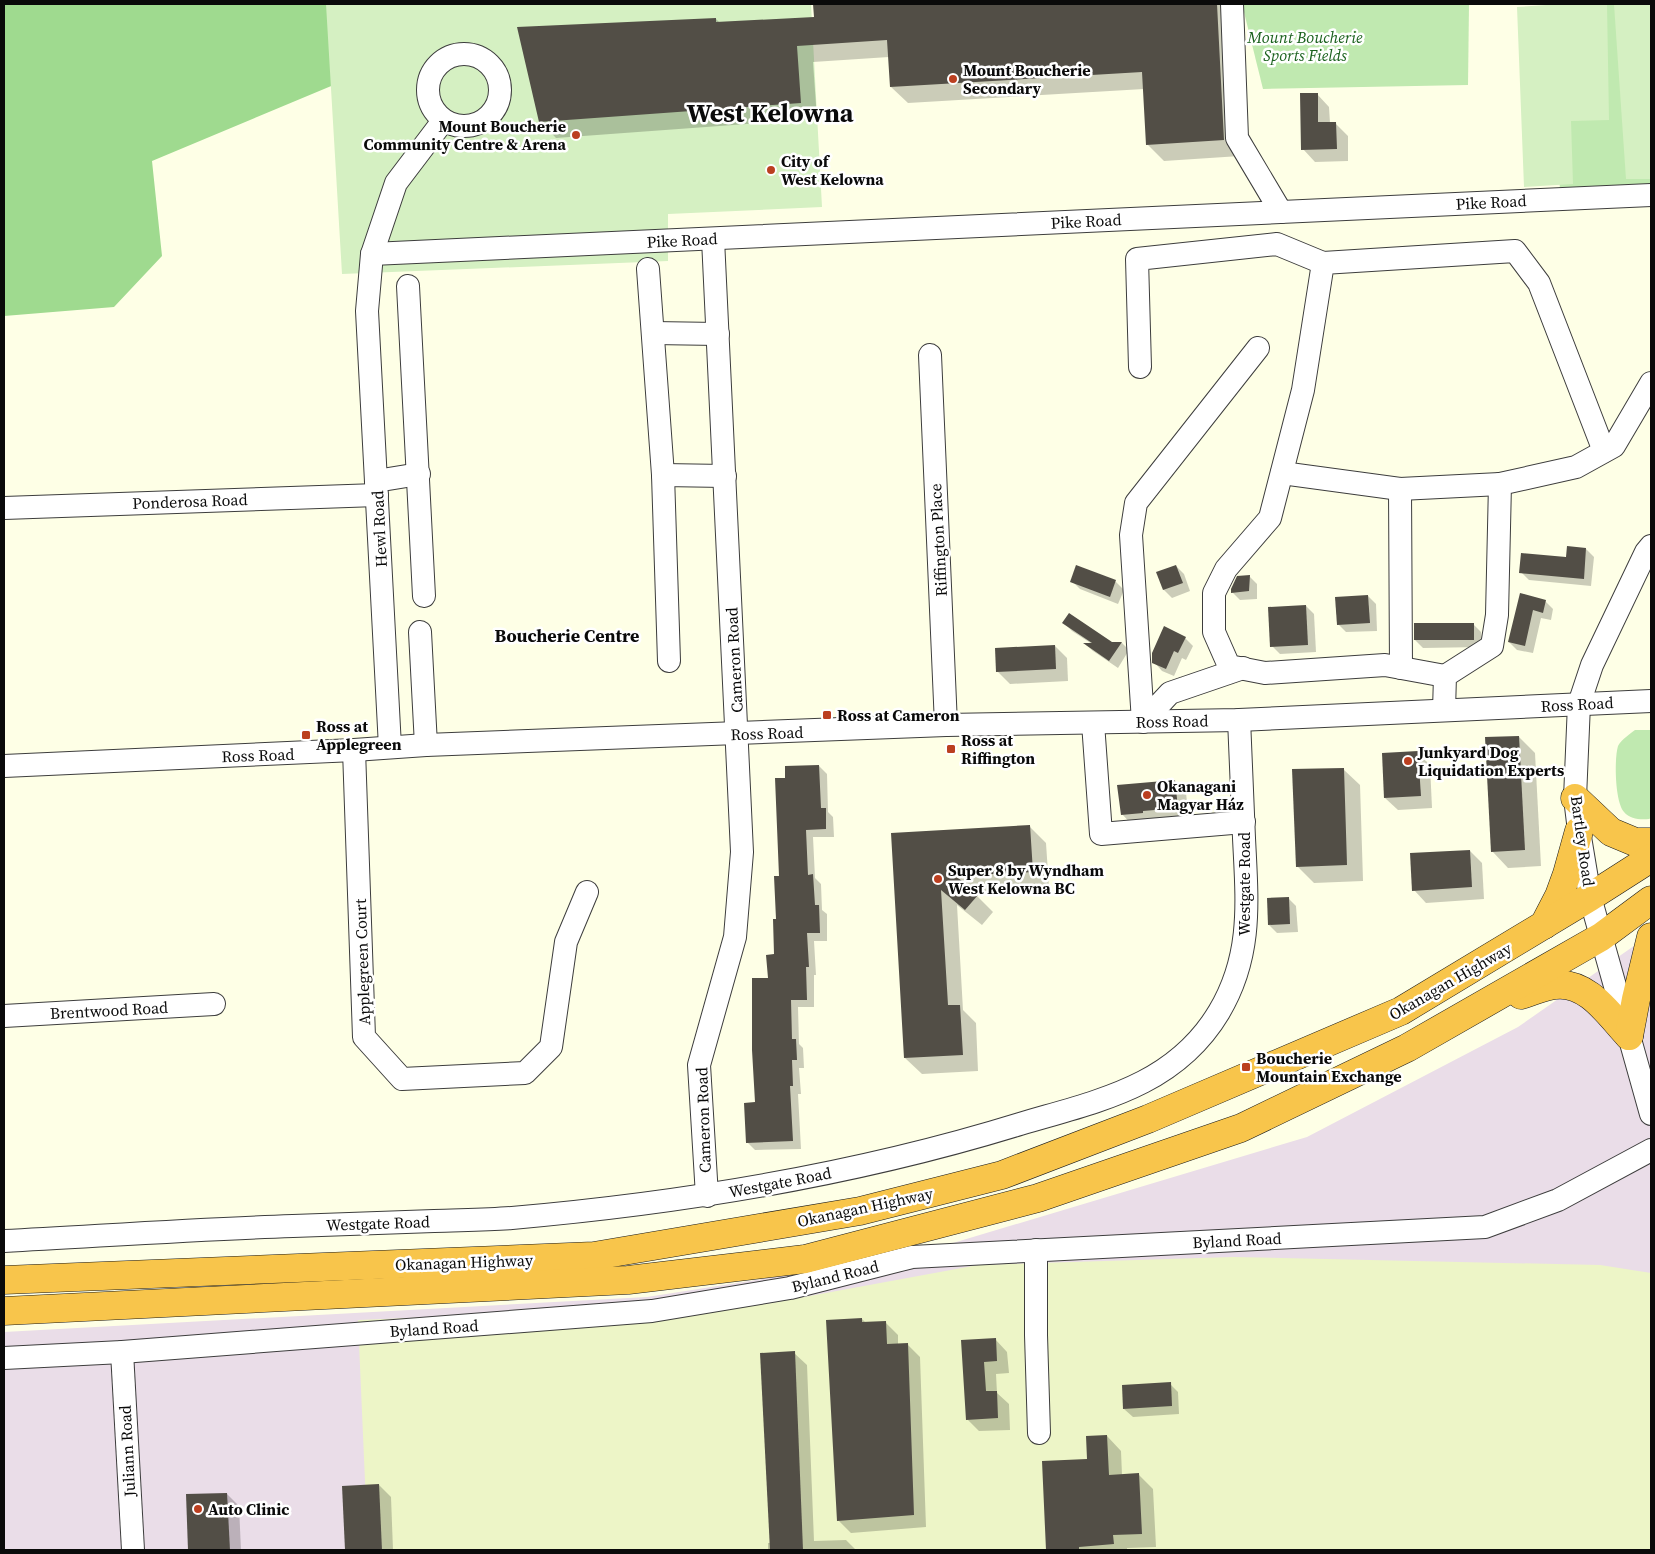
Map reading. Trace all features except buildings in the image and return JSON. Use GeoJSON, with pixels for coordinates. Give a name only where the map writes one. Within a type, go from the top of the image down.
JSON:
{"type":"FeatureCollection","features":[{"type":"Feature","properties":{"kind":"highway"},"geometry":{"type":"LineString","coordinates":[[1575,798],[1611,832],[1635,842],[1651,842]]}},
{"type":"Feature","properties":{"kind":"highway"},"geometry":{"type":"LineString","coordinates":[[1544,926],[1559,896],[1579,831]]}},
{"type":"Feature","properties":{"kind":"highway","name":"Okanagan Highway"},"geometry":{"type":"LineString","coordinates":[[4,1280],[594,1256],[860,1211],[1002,1175],[1157,1115],[1401,1011],[1544,926],[1651,858]]}},
{"type":"Feature","properties":{"kind":"highway","name":"Okanagan Highway"},"geometry":{"type":"LineString","coordinates":[[4,1311],[628,1280],[805,1258],[1038,1198],[1241,1128],[1407,1048],[1601,937],[1651,900]]}},
{"type":"Feature","properties":{"kind":"highway"},"geometry":{"type":"LineString","coordinates":[[1629,1036],[1651,937]]}},
{"type":"Feature","properties":{"kind":"highway"},"geometry":{"type":"LineString","coordinates":[[1474,1009],[1555,985],[1575,986],[1590,994],[1629,1036]]}},
{"type":"Feature","properties":{"kind":"street"},"geometry":{"type":"LineString","coordinates":[[1232,4],[1237,138],[1282,212]]}},
{"type":"Feature","properties":{"kind":"street","name":"Hewl Road"},"geometry":{"type":"LineString","coordinates":[[390,746],[367,311],[372,254],[396,183],[443,121]]}},
{"type":"Feature","properties":{"kind":"street","name":"Pike Road"},"geometry":{"type":"LineString","coordinates":[[372,254],[1651,194]]}},
{"type":"Feature","properties":{"kind":"street","name":"Cameron Road"},"geometry":{"type":"LineString","coordinates":[[707,1196],[699,1065],[735,937],[742,852],[713,239]]}},
{"type":"Feature","properties":{"kind":"street"},"geometry":{"type":"LineString","coordinates":[[1140,367],[1137,259],[1277,244],[1323,263],[1515,251],[1539,283],[1604,451]]}},
{"type":"Feature","properties":{"kind":"street"},"geometry":{"type":"LineString","coordinates":[[1323,263],[1303,390],[1270,518],[1226,569],[1214,593],[1214,632],[1229,666],[1265,672],[1385,665],[1445,676],[1492,646],[1497,615],[1500,484]]}},
{"type":"Feature","properties":{"kind":"street"},"geometry":{"type":"LineString","coordinates":[[648,269],[663,475],[669,661]]}},
{"type":"Feature","properties":{"kind":"street"},"geometry":{"type":"LineString","coordinates":[[408,286],[424,596]]}},
{"type":"Feature","properties":{"kind":"street"},"geometry":{"type":"LineString","coordinates":[[653,333],[718,334]]}},
{"type":"Feature","properties":{"kind":"street"},"geometry":{"type":"LineString","coordinates":[[1143,722],[1131,535],[1136,503],[1258,348]]}},
{"type":"Feature","properties":{"kind":"street","name":"Riffington Place"},"geometry":{"type":"LineString","coordinates":[[930,355],[946,725]]}},
{"type":"Feature","properties":{"kind":"street"},"geometry":{"type":"LineString","coordinates":[[1282,473],[1400,489],[1500,484],[1576,467],[1614,446],[1651,383]]}},
{"type":"Feature","properties":{"kind":"street","name":"Ponderosa Road"},"geometry":{"type":"LineString","coordinates":[[4,508],[376,488],[419,474]]}},
{"type":"Feature","properties":{"kind":"street"},"geometry":{"type":"LineString","coordinates":[[663,475],[725,476]]}},
{"type":"Feature","properties":{"kind":"street"},"geometry":{"type":"LineString","coordinates":[[1400,489],[1401,668]]}},
{"type":"Feature","properties":{"kind":"street","name":"Bartley Road"},"geometry":{"type":"LineString","coordinates":[[1651,546],[1646,552],[1592,665],[1579,704],[1575,798],[1590,897],[1651,1114]]}},
{"type":"Feature","properties":{"kind":"street"},"geometry":{"type":"LineString","coordinates":[[420,632],[426,745]]}},
{"type":"Feature","properties":{"kind":"street"},"geometry":{"type":"LineString","coordinates":[[1143,722],[1170,693],[1243,668]]}},
{"type":"Feature","properties":{"kind":"street"},"geometry":{"type":"LineString","coordinates":[[1444,710],[1445,676]]}},
{"type":"Feature","properties":{"kind":"street","name":"Ross Road"},"geometry":{"type":"LineString","coordinates":[[4,766],[354,750],[390,746],[946,725],[1239,720],[1651,701]]}},
{"type":"Feature","properties":{"kind":"street","name":"Westgate Road"},"geometry":{"type":"LineString","coordinates":[[4,1241],[224,1228],[510,1218],[707,1196],[876,1163],[985,1135],[1119,1094],[1149,1080],[1177,1060],[1204,1034],[1220,1011],[1232,985],[1243,952],[1248,914],[1239,720]]}},
{"type":"Feature","properties":{"kind":"street"},"geometry":{"type":"LineString","coordinates":[[1093,723],[1101,834],[1244,822]]}},
{"type":"Feature","properties":{"kind":"street","name":"Applegreen Court"},"geometry":{"type":"LineString","coordinates":[[354,750],[364,1038],[402,1079],[525,1072],[551,1048],[566,942],[587,892]]}},
{"type":"Feature","properties":{"kind":"street","name":"Brentwood Road"},"geometry":{"type":"LineString","coordinates":[[4,1016],[214,1004]]}},
{"type":"Feature","properties":{"kind":"street","name":"Byland Road"},"geometry":{"type":"LineString","coordinates":[[4,1358],[122,1352],[652,1311],[790,1288],[912,1257],[1486,1227],[1558,1200],[1651,1150]]}},
{"type":"Feature","properties":{"kind":"street"},"geometry":{"type":"LineString","coordinates":[[1036,1250],[1039,1433]]}},
{"type":"Feature","properties":{"kind":"street","name":"Juliann Road"},"geometry":{"type":"LineString","coordinates":[[122,1352],[133,1550]]}},
{"type":"Feature","properties":{"kind":"shaded area"},"geometry":{"type":"Polygon","coordinates":[[[1651,934],[1651,1550],[4,1550],[4,1332],[647,1297],[794,1274],[953,1243],[1307,1137],[1518,1027],[1651,934]]]}},
{"type":"Feature","properties":{"kind":"green space"},"geometry":{"type":"Polygon","coordinates":[[[4,4],[375,4],[336,84],[152,161],[162,256],[114,307],[4,316],[4,4]]]}},
{"type":"Feature","properties":{"kind":"green space","name":"Mount Boucherie Community Centre & Arena"},"geometry":{"type":"Polygon","coordinates":[[[326,4],[811,4],[822,207],[668,214],[668,261],[342,274],[326,4]]]}},
{"type":"Feature","properties":{"kind":"green space","name":"Mount Boucherie Sports Fields"},"geometry":{"type":"Polygon","coordinates":[[[1242,4],[1469,4],[1468,85],[1263,89],[1242,4]]]}},
{"type":"Feature","properties":{"kind":"green space"},"geometry":{"type":"Polygon","coordinates":[[[1553,4],[1651,4],[1651,187],[1560,193],[1553,4]]]}},
{"type":"Feature","properties":{"kind":"green space"},"geometry":{"type":"Polygon","coordinates":[[[1561,4],[1607,4],[1609,120],[1571,121],[1573,184],[1524,187],[1517,7],[1561,4]]]}},
{"type":"Feature","properties":{"kind":"green space"},"geometry":{"type":"Polygon","coordinates":[[[1614,4],[1651,4],[1651,179],[1626,179],[1614,4]]]}},
{"type":"Feature","properties":{"kind":"green space"},"geometry":{"type":"Polygon","coordinates":[[[1635,730],[1651,730],[1651,818],[1649,819],[1635,819],[1626,814],[1621,807],[1617,790],[1618,746],[1623,739],[1635,730]]]}},
{"type":"Feature","properties":{"kind":"green space"},"geometry":{"type":"Polygon","coordinates":[[[1233,1257],[1600,1265],[1651,1273],[1651,1550],[368,1550],[358,1320],[766,1304],[978,1265],[1233,1257]]]}},
{"type":"Feature","properties":{"kind":"place","name":"Mount Boucherie Secondary"},"geometry":{"type":"Point","coordinates":[953,79]}},
{"type":"Feature","properties":{"kind":"place","name":"Mount Boucherie Community Centre & Arena"},"geometry":{"type":"Point","coordinates":[576,135]}},
{"type":"Feature","properties":{"kind":"place","name":"City of West Kelowna"},"geometry":{"type":"Point","coordinates":[771,170]}},
{"type":"Feature","properties":{"kind":"place","name":"Ross at Cameron"},"geometry":{"type":"Point","coordinates":[827,715]}},
{"type":"Feature","properties":{"kind":"place","name":"Ross at Applegreen"},"geometry":{"type":"Point","coordinates":[306,735]}},
{"type":"Feature","properties":{"kind":"place","name":"Ross at Riffington"},"geometry":{"type":"Point","coordinates":[951,749]}},
{"type":"Feature","properties":{"kind":"place","name":"Junkyard Dog Liquidation Experts"},"geometry":{"type":"Point","coordinates":[1408,761]}},
{"type":"Feature","properties":{"kind":"place","name":"Okanagani Magyar Ház"},"geometry":{"type":"Point","coordinates":[1147,795]}},
{"type":"Feature","properties":{"kind":"place","name":"Super 8 by Wyndham West Kelowna BC"},"geometry":{"type":"Point","coordinates":[938,879]}},
{"type":"Feature","properties":{"kind":"place","name":"Boucherie Mountain Exchange"},"geometry":{"type":"Point","coordinates":[1246,1067]}},
{"type":"Feature","properties":{"kind":"place","name":"Auto Clinic"},"geometry":{"type":"Point","coordinates":[198,1509]}},
{"type":"Feature","properties":{"kind":"district","name":"West Kelowna"},"geometry":{"type":"Point","coordinates":[770,113]}},
{"type":"Feature","properties":{"kind":"district","name":"Boucherie Centre"},"geometry":{"type":"Point","coordinates":[567,636]}}]}
